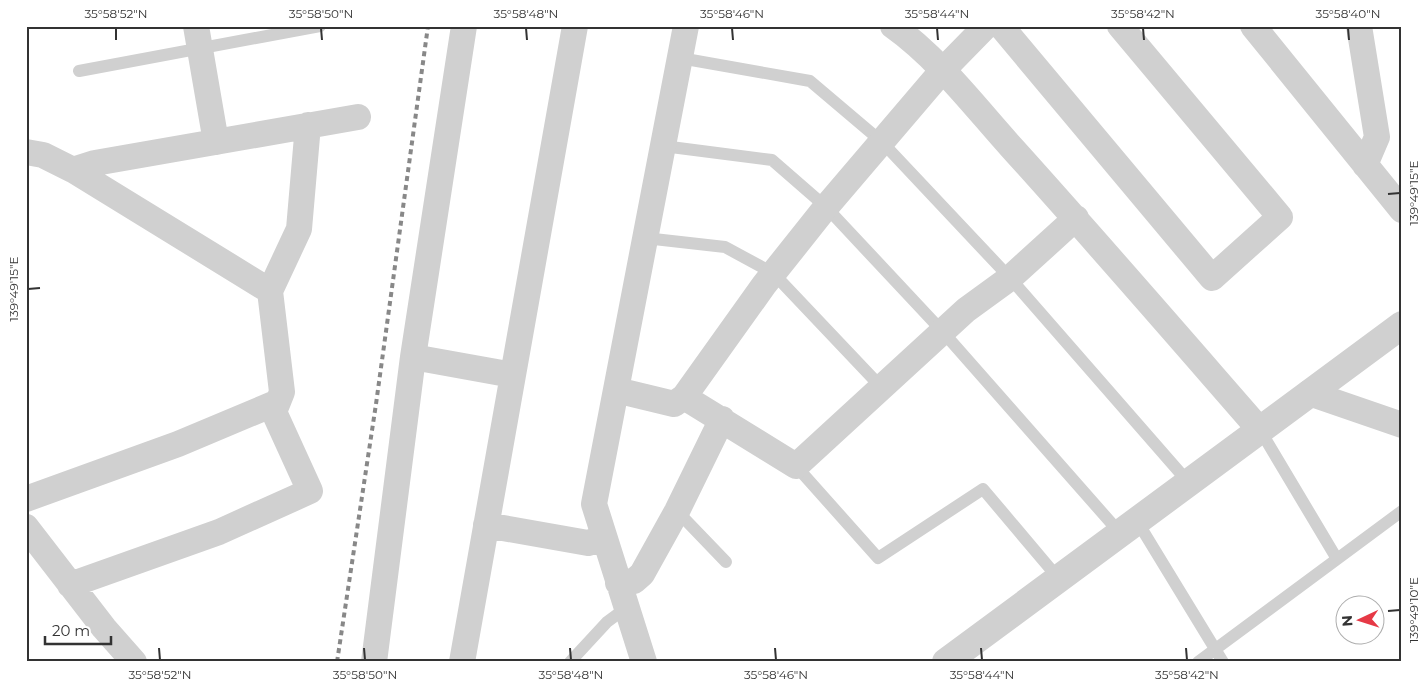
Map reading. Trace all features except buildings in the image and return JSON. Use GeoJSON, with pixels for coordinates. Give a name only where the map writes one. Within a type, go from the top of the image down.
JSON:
{"type":"FeatureCollection","features":[{"type":"Feature","properties":{"kind":"street"},"geometry":{"type":"LineString","coordinates":[[374,662],[413,357],[464,26]]}},
{"type":"Feature","properties":{"kind":"street"},"geometry":{"type":"LineString","coordinates":[[462,662],[575,26]]}},
{"type":"Feature","properties":{"kind":"street"},"geometry":{"type":"LineString","coordinates":[[644,662],[594,504],[686,26]]}},
{"type":"Feature","properties":{"kind":"street"},"geometry":{"type":"LineString","coordinates":[[616,390],[674,404],[684,397],[773,273],[826,207],[942,72],[986,26]]}},
{"type":"Feature","properties":{"kind":"street"},"geometry":{"type":"LineString","coordinates":[[1001,26],[1212,278],[1280,217],[1120,26]]}},
{"type":"Feature","properties":{"kind":"street"},"geometry":{"type":"LineString","coordinates":[[1253,26],[1402,210]]}},
{"type":"Feature","properties":{"kind":"street"},"geometry":{"type":"LineString","coordinates":[[1359,26],[1377,137],[1365,166]]}},
{"type":"Feature","properties":{"kind":"street"},"geometry":{"type":"LineString","coordinates":[[906,31],[1076,218],[1260,430]]}},
{"type":"Feature","properties":{"kind":"street"},"geometry":{"type":"LineString","coordinates":[[198,37],[216,142]]}},
{"type":"Feature","properties":{"kind":"street"},"geometry":{"type":"LineString","coordinates":[[73,170],[95,164],[358,116]]}},
{"type":"Feature","properties":{"kind":"street"},"geometry":{"type":"LineString","coordinates":[[70,585],[219,532],[310,491],[274,412],[282,392],[270,291],[299,229],[308,125]]}},
{"type":"Feature","properties":{"kind":"street"},"geometry":{"type":"LineString","coordinates":[[26,152],[43,155],[73,170],[270,291]]}},
{"type":"Feature","properties":{"kind":"street"},"geometry":{"type":"LineString","coordinates":[[684,397],[796,466],[966,310],[1010,278],[1076,218]]}},
{"type":"Feature","properties":{"kind":"street"},"geometry":{"type":"LineString","coordinates":[[946,662],[1402,324]]}},
{"type":"Feature","properties":{"kind":"street"},"geometry":{"type":"LineString","coordinates":[[413,357],[513,375]]}},
{"type":"Feature","properties":{"kind":"street"},"geometry":{"type":"LineString","coordinates":[[1309,393],[1402,426]]}},
{"type":"Feature","properties":{"kind":"street"},"geometry":{"type":"LineString","coordinates":[[26,499],[178,444],[278,402]]}},
{"type":"Feature","properties":{"kind":"street"},"geometry":{"type":"LineString","coordinates":[[618,583],[634,581],[642,574],[677,512],[722,419]]}},
{"type":"Feature","properties":{"kind":"street"},"geometry":{"type":"LineString","coordinates":[[486,524],[588,543],[604,538]]}},
{"type":"Feature","properties":{"kind":"street"},"geometry":{"type":"LineString","coordinates":[[26,527],[70,585],[134,662]]}},
{"type":"Feature","properties":{"kind":"lane"},"geometry":{"type":"LineString","coordinates":[[79,71],[198,37],[320,26]]}},
{"type":"Feature","properties":{"kind":"lane"},"geometry":{"type":"LineString","coordinates":[[680,58],[810,81],[882,142],[1010,278],[1188,483]]}},
{"type":"Feature","properties":{"kind":"lane"},"geometry":{"type":"LineString","coordinates":[[663,146],[772,160],[826,207],[1128,527],[1223,662]]}},
{"type":"Feature","properties":{"kind":"lane"},"geometry":{"type":"LineString","coordinates":[[646,238],[725,247],[773,273],[882,388]]}},
{"type":"Feature","properties":{"kind":"lane"},"geometry":{"type":"LineString","coordinates":[[1260,430],[1337,560]]}},
{"type":"Feature","properties":{"kind":"lane"},"geometry":{"type":"LineString","coordinates":[[796,466],[878,558],[983,490],[1059,578]]}},
{"type":"Feature","properties":{"kind":"lane"},"geometry":{"type":"LineString","coordinates":[[1198,662],[1402,511]]}},
{"type":"Feature","properties":{"kind":"lane"},"geometry":{"type":"LineString","coordinates":[[677,512],[726,562]]}},
{"type":"Feature","properties":{"kind":"lane"},"geometry":{"type":"LineString","coordinates":[[570,662],[606,622],[626,608]]}},
{"type":"Feature","properties":{"kind":"railway"},"geometry":{"type":"LineString","coordinates":[[337,662],[376,404],[428,26]]}}]}
